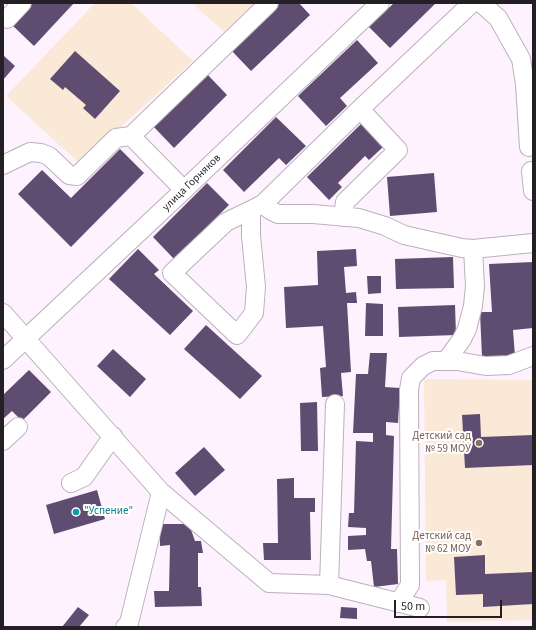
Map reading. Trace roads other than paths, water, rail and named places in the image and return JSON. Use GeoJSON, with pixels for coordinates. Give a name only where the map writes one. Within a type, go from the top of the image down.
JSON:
{"type":"FeatureCollection","features":[{"type":"Feature","properties":{"kind":"street"},"geometry":{"type":"LineString","coordinates":[[7,19],[22,3]]}},
{"type":"Feature","properties":{"kind":"street"},"geometry":{"type":"LineString","coordinates":[[3,165],[30,152],[41,153],[49,156],[69,175],[77,176],[116,138],[132,136],[269,3]]}},
{"type":"Feature","properties":{"kind":"street","name":"улица Горняков"},"geometry":{"type":"LineString","coordinates":[[3,360],[380,3]]}},
{"type":"Feature","properties":{"kind":"street"},"geometry":{"type":"LineString","coordinates":[[257,207],[251,236],[256,287],[254,313],[237,335],[172,273],[226,222],[257,207],[472,3]]}},
{"type":"Feature","properties":{"kind":"street"},"geometry":{"type":"LineString","coordinates":[[481,3],[498,18],[521,59],[529,83],[529,147]]}},
{"type":"Feature","properties":{"kind":"street"},"geometry":{"type":"LineString","coordinates":[[343,217],[345,202],[398,150],[360,109]]}},
{"type":"Feature","properties":{"kind":"street"},"geometry":{"type":"LineString","coordinates":[[132,136],[184,190]]}},
{"type":"Feature","properties":{"kind":"street"},"geometry":{"type":"LineString","coordinates":[[531,171],[533,191]]}},
{"type":"Feature","properties":{"kind":"street"},"geometry":{"type":"LineString","coordinates":[[257,207],[270,210],[278,214],[313,214],[359,218],[385,226],[404,235],[462,248],[473,249],[533,242]]}},
{"type":"Feature","properties":{"kind":"street"},"geometry":{"type":"LineString","coordinates":[[446,361],[462,339],[467,329],[473,306],[475,286],[473,249]]}},
{"type":"Feature","properties":{"kind":"street"},"geometry":{"type":"LineString","coordinates":[[3,313],[161,492],[269,583],[329,585],[420,608]]}},
{"type":"Feature","properties":{"kind":"street"},"geometry":{"type":"LineString","coordinates":[[398,603],[410,585],[409,390],[411,378],[423,366],[433,361],[457,361],[486,366],[510,365],[533,356]]}},
{"type":"Feature","properties":{"kind":"street"},"geometry":{"type":"LineString","coordinates":[[329,585],[335,404]]}},
{"type":"Feature","properties":{"kind":"street"},"geometry":{"type":"LineString","coordinates":[[3,441],[18,427]]}},
{"type":"Feature","properties":{"kind":"street"},"geometry":{"type":"LineString","coordinates":[[71,483],[84,478],[113,436]]}},
{"type":"Feature","properties":{"kind":"street"},"geometry":{"type":"LineString","coordinates":[[128,626],[161,492]]}},
{"type":"Feature","properties":{"kind":"place","name":"Детский сад № 59 МОУ"},"geometry":{"type":"Point","coordinates":[479,443]}},
{"type":"Feature","properties":{"kind":"place","name":"\"Успение\""},"geometry":{"type":"Point","coordinates":[76,512]}},
{"type":"Feature","properties":{"kind":"place","name":"Детский сад № 62 МОУ"},"geometry":{"type":"Point","coordinates":[479,543]}}]}
